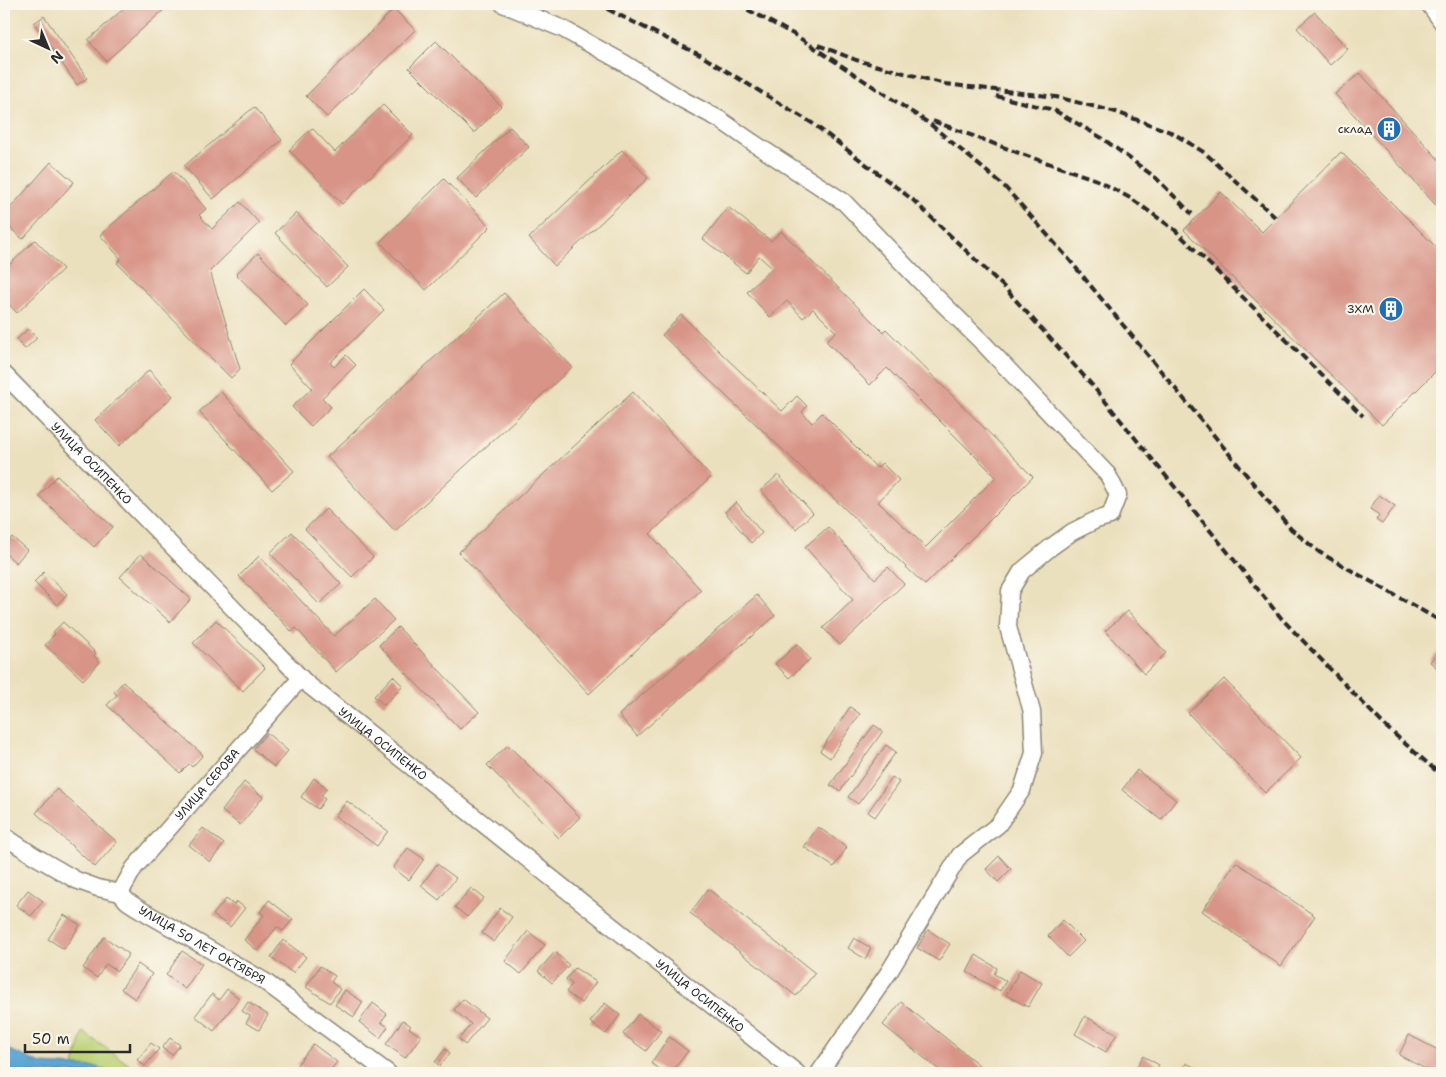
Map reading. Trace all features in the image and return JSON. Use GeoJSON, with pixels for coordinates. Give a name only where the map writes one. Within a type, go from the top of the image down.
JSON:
{"type":"FeatureCollection","features":[{"type":"Feature","properties":{"kind":"street"},"geometry":{"type":"LineString","coordinates":[[503,4],[563,29],[624,63],[683,100],[719,119],[844,202],[984,344],[1108,475],[1118,495],[1110,516],[1096,520],[1072,532],[1051,547],[1022,571],[1010,591],[1008,627],[1032,712],[1034,753],[1022,790],[998,825],[960,855],[889,972],[819,1073]]}},
{"type":"Feature","properties":{"kind":"street"},"geometry":{"type":"LineString","coordinates":[[1430,4],[1442,22]]}},
{"type":"Feature","properties":{"kind":"street","name":"УЛИЦА ОСИПЕНКО"},"geometry":{"type":"LineString","coordinates":[[4,374],[301,678],[797,1073]]}},
{"type":"Feature","properties":{"kind":"street","name":"УЛИЦА СЕРОВА"},"geometry":{"type":"LineString","coordinates":[[120,893],[134,868],[301,678]]}},
{"type":"Feature","properties":{"kind":"street","name":"УЛИЦА 50 ЛЕТ ОКТЯБРЯ"},"geometry":{"type":"LineString","coordinates":[[4,836],[76,880],[120,893],[136,907],[264,981],[388,1073]]}},
{"type":"Feature","properties":{"kind":"green space"},"geometry":{"type":"Polygon","coordinates":[[[83,1032],[141,1073],[72,1073],[83,1032]]]}},
{"type":"Feature","properties":{"kind":"water"},"geometry":{"type":"Polygon","coordinates":[[[4,1048],[41,1064],[97,1067],[113,1073],[4,1073],[4,1048]]]}},
{"type":"Feature","properties":{"kind":"building"},"geometry":{"type":"Polygon","coordinates":[[[129,4],[166,4],[168,6],[106,61],[88,40],[129,4]]]}},
{"type":"Feature","properties":{"kind":"building"},"geometry":{"type":"Polygon","coordinates":[[[394,9],[415,30],[327,117],[306,96],[394,9]]]}},
{"type":"Feature","properties":{"kind":"building"},"geometry":{"type":"Polygon","coordinates":[[[1315,12],[1348,49],[1330,65],[1297,28],[1315,12]]]}},
{"type":"Feature","properties":{"kind":"building"},"geometry":{"type":"Polygon","coordinates":[[[44,16],[87,78],[77,85],[34,23],[44,16]]]}},
{"type":"Feature","properties":{"kind":"building"},"geometry":{"type":"Polygon","coordinates":[[[436,41],[501,106],[474,133],[409,68],[436,41]]]}},
{"type":"Feature","properties":{"kind":"building","name":"склад"},"geometry":{"type":"Polygon","coordinates":[[[1360,73],[1442,163],[1442,212],[1335,94],[1360,73]]]}},
{"type":"Feature","properties":{"kind":"building"},"geometry":{"type":"Polygon","coordinates":[[[383,105],[413,135],[342,204],[289,150],[312,128],[335,152],[383,105]]]}},
{"type":"Feature","properties":{"kind":"building"},"geometry":{"type":"Polygon","coordinates":[[[254,107],[282,140],[213,199],[184,166],[254,107]]]}},
{"type":"Feature","properties":{"kind":"building"},"geometry":{"type":"Polygon","coordinates":[[[510,127],[529,147],[476,198],[457,178],[510,127]]]}},
{"type":"Feature","properties":{"kind":"building"},"geometry":{"type":"Polygon","coordinates":[[[622,150],[648,178],[555,266],[529,238],[622,150]]]}},
{"type":"Feature","properties":{"kind":"building"},"geometry":{"type":"Polygon","coordinates":[[[1341,152],[1442,253],[1442,365],[1382,425],[1184,230],[1221,192],[1262,232],[1341,152]]]}},
{"type":"Feature","properties":{"kind":"building"},"geometry":{"type":"Polygon","coordinates":[[[51,162],[74,182],[23,239],[4,223],[4,215],[51,162]]]}},
{"type":"Feature","properties":{"kind":"building"},"geometry":{"type":"Polygon","coordinates":[[[174,171],[206,209],[199,215],[212,229],[240,202],[259,223],[210,271],[240,369],[231,378],[117,263],[121,259],[100,235],[174,171]]]}},
{"type":"Feature","properties":{"kind":"building"},"geometry":{"type":"Polygon","coordinates":[[[444,179],[490,227],[426,290],[380,242],[444,179]]]}},
{"type":"Feature","properties":{"kind":"building"},"geometry":{"type":"Polygon","coordinates":[[[728,207],[771,241],[781,231],[883,332],[886,329],[1033,477],[925,585],[662,335],[681,315],[782,411],[797,396],[807,406],[802,412],[812,423],[822,413],[877,468],[882,463],[899,480],[878,502],[926,547],[996,477],[887,368],[870,385],[826,341],[836,332],[813,309],[803,318],[787,301],[770,317],[747,292],[772,268],[759,256],[746,273],[703,239],[728,207]]]}},
{"type":"Feature","properties":{"kind":"building"},"geometry":{"type":"Polygon","coordinates":[[[296,213],[348,267],[327,287],[275,233],[296,213]]]}},
{"type":"Feature","properties":{"kind":"building"},"geometry":{"type":"Polygon","coordinates":[[[35,240],[63,269],[17,313],[4,299],[4,270],[35,240]]]}},
{"type":"Feature","properties":{"kind":"building"},"geometry":{"type":"Polygon","coordinates":[[[258,253],[308,305],[286,326],[236,274],[258,253]]]}},
{"type":"Feature","properties":{"kind":"building"},"geometry":{"type":"Polygon","coordinates":[[[364,289],[384,310],[330,363],[334,367],[346,355],[356,365],[322,398],[331,407],[311,426],[292,407],[312,388],[289,364],[364,289]]]}},
{"type":"Feature","properties":{"kind":"building"},"geometry":{"type":"Polygon","coordinates":[[[504,293],[572,367],[395,531],[327,457],[504,293]]]}},
{"type":"Feature","properties":{"kind":"building"},"geometry":{"type":"Polygon","coordinates":[[[28,329],[37,338],[25,349],[16,340],[28,329]]]}},
{"type":"Feature","properties":{"kind":"building"},"geometry":{"type":"Polygon","coordinates":[[[149,370],[173,396],[119,446],[95,420],[149,370]]]}},
{"type":"Feature","properties":{"kind":"building"},"geometry":{"type":"Polygon","coordinates":[[[221,392],[294,471],[272,490],[199,412],[221,392]]]}},
{"type":"Feature","properties":{"kind":"building"},"geometry":{"type":"Polygon","coordinates":[[[633,392],[711,477],[650,534],[701,590],[589,694],[459,552],[633,392]]]}},
{"type":"Feature","properties":{"kind":"building"},"geometry":{"type":"Polygon","coordinates":[[[778,475],[813,513],[796,529],[761,490],[778,475]]]}},
{"type":"Feature","properties":{"kind":"building"},"geometry":{"type":"Polygon","coordinates":[[[57,476],[113,527],[94,547],[39,496],[57,476]]]}},
{"type":"Feature","properties":{"kind":"building"},"geometry":{"type":"Polygon","coordinates":[[[1379,495],[1395,506],[1382,524],[1376,520],[1379,515],[1370,509],[1379,495]]]}},
{"type":"Feature","properties":{"kind":"building"},"geometry":{"type":"Polygon","coordinates":[[[736,502],[762,533],[751,543],[725,512],[736,502]]]}},
{"type":"Feature","properties":{"kind":"building"},"geometry":{"type":"Polygon","coordinates":[[[326,509],[373,557],[352,577],[305,529],[326,509]]]}},
{"type":"Feature","properties":{"kind":"building"},"geometry":{"type":"Polygon","coordinates":[[[828,527],[875,579],[888,567],[904,584],[840,645],[823,628],[853,600],[805,547],[828,527]]]}},
{"type":"Feature","properties":{"kind":"building"},"geometry":{"type":"Polygon","coordinates":[[[292,532],[341,584],[319,604],[270,553],[292,532]]]}},
{"type":"Feature","properties":{"kind":"building"},"geometry":{"type":"Polygon","coordinates":[[[12,537],[27,550],[16,563],[4,552],[4,546],[12,537]]]}},
{"type":"Feature","properties":{"kind":"building"},"geometry":{"type":"Polygon","coordinates":[[[141,554],[191,599],[170,622],[120,577],[141,554]]]}},
{"type":"Feature","properties":{"kind":"building"},"geometry":{"type":"Polygon","coordinates":[[[259,556],[334,636],[375,599],[394,620],[336,672],[296,628],[292,632],[239,576],[259,556]]]}},
{"type":"Feature","properties":{"kind":"building"},"geometry":{"type":"Polygon","coordinates":[[[44,572],[67,594],[57,605],[34,582],[44,572]]]}},
{"type":"Feature","properties":{"kind":"building"},"geometry":{"type":"Polygon","coordinates":[[[757,595],[775,616],[637,736],[619,715],[757,595]]]}},
{"type":"Feature","properties":{"kind":"building"},"geometry":{"type":"Polygon","coordinates":[[[1128,611],[1166,653],[1144,674],[1105,631],[1128,611]]]}},
{"type":"Feature","properties":{"kind":"building"},"geometry":{"type":"Polygon","coordinates":[[[216,620],[265,668],[243,691],[193,643],[216,620]]]}},
{"type":"Feature","properties":{"kind":"building"},"geometry":{"type":"Polygon","coordinates":[[[63,622],[96,653],[94,656],[100,662],[83,680],[45,645],[55,634],[53,632],[63,622]]]}},
{"type":"Feature","properties":{"kind":"building"},"geometry":{"type":"Polygon","coordinates":[[[398,627],[479,712],[460,729],[379,645],[398,627]]]}},
{"type":"Feature","properties":{"kind":"building"},"geometry":{"type":"Polygon","coordinates":[[[797,644],[810,659],[789,678],[775,664],[797,644]]]}},
{"type":"Feature","properties":{"kind":"building"},"geometry":{"type":"Polygon","coordinates":[[[1442,646],[1442,672],[1430,662],[1442,646]]]}},
{"type":"Feature","properties":{"kind":"building"},"geometry":{"type":"Polygon","coordinates":[[[393,676],[403,686],[384,705],[374,696],[393,676]]]}},
{"type":"Feature","properties":{"kind":"building"},"geometry":{"type":"Polygon","coordinates":[[[1224,679],[1301,758],[1265,793],[1188,713],[1224,679]]]}},
{"type":"Feature","properties":{"kind":"building"},"geometry":{"type":"Polygon","coordinates":[[[123,682],[203,755],[192,767],[189,764],[180,773],[107,705],[117,695],[114,692],[123,682]]]}},
{"type":"Feature","properties":{"kind":"building"},"geometry":{"type":"Polygon","coordinates":[[[850,707],[860,714],[830,758],[820,751],[850,707]]]}},
{"type":"Feature","properties":{"kind":"building"},"geometry":{"type":"Polygon","coordinates":[[[874,725],[883,731],[840,791],[830,785],[874,725]]]}},
{"type":"Feature","properties":{"kind":"building"},"geometry":{"type":"Polygon","coordinates":[[[267,733],[288,751],[274,767],[253,749],[267,733]]]}},
{"type":"Feature","properties":{"kind":"building"},"geometry":{"type":"Polygon","coordinates":[[[508,745],[580,817],[559,838],[487,765],[508,745]]]}},
{"type":"Feature","properties":{"kind":"building"},"geometry":{"type":"Polygon","coordinates":[[[886,745],[896,752],[858,804],[848,797],[886,745]]]}},
{"type":"Feature","properties":{"kind":"building"},"geometry":{"type":"Polygon","coordinates":[[[1137,770],[1176,800],[1161,820],[1122,790],[1137,770]]]}},
{"type":"Feature","properties":{"kind":"building"},"geometry":{"type":"Polygon","coordinates":[[[892,777],[899,782],[875,817],[868,812],[892,777]]]}},
{"type":"Feature","properties":{"kind":"building"},"geometry":{"type":"Polygon","coordinates":[[[314,778],[327,788],[321,796],[325,799],[318,809],[301,797],[314,778]]]}},
{"type":"Feature","properties":{"kind":"building"},"geometry":{"type":"Polygon","coordinates":[[[244,782],[263,797],[240,825],[222,811],[244,782]]]}},
{"type":"Feature","properties":{"kind":"building"},"geometry":{"type":"Polygon","coordinates":[[[57,789],[117,842],[95,867],[36,813],[57,789]]]}},
{"type":"Feature","properties":{"kind":"building"},"geometry":{"type":"Polygon","coordinates":[[[347,801],[388,831],[377,846],[335,816],[347,801]]]}},
{"type":"Feature","properties":{"kind":"building"},"geometry":{"type":"Polygon","coordinates":[[[818,827],[847,847],[834,867],[804,847],[818,827]]]}},
{"type":"Feature","properties":{"kind":"building"},"geometry":{"type":"Polygon","coordinates":[[[203,828],[224,844],[210,862],[189,845],[203,828]]]}},
{"type":"Feature","properties":{"kind":"building"},"geometry":{"type":"Polygon","coordinates":[[[408,848],[424,859],[409,880],[393,868],[408,848]]]}},
{"type":"Feature","properties":{"kind":"building"},"geometry":{"type":"Polygon","coordinates":[[[999,856],[1011,869],[998,882],[986,869],[999,856]]]}},
{"type":"Feature","properties":{"kind":"building"},"geometry":{"type":"Polygon","coordinates":[[[1236,862],[1315,916],[1281,966],[1202,911],[1236,862]]]}},
{"type":"Feature","properties":{"kind":"building"},"geometry":{"type":"Polygon","coordinates":[[[437,864],[456,878],[439,900],[421,886],[437,864]]]}},
{"type":"Feature","properties":{"kind":"building"},"geometry":{"type":"Polygon","coordinates":[[[471,888],[484,898],[467,917],[455,907],[471,888]]]}},
{"type":"Feature","properties":{"kind":"building"},"geometry":{"type":"Polygon","coordinates":[[[708,889],[815,973],[796,996],[690,913],[708,889]]]}},
{"type":"Feature","properties":{"kind":"building"},"geometry":{"type":"Polygon","coordinates":[[[28,890],[43,901],[31,916],[16,905],[28,890]]]}},
{"type":"Feature","properties":{"kind":"building"},"geometry":{"type":"Polygon","coordinates":[[[226,899],[234,905],[236,901],[245,908],[230,927],[213,915],[226,899]]]}},
{"type":"Feature","properties":{"kind":"building"},"geometry":{"type":"Polygon","coordinates":[[[269,900],[293,919],[283,931],[277,927],[258,951],[244,940],[264,915],[260,912],[269,900]]]}},
{"type":"Feature","properties":{"kind":"building"},"geometry":{"type":"Polygon","coordinates":[[[500,908],[512,917],[494,942],[482,933],[500,908]]]}},
{"type":"Feature","properties":{"kind":"building"},"geometry":{"type":"Polygon","coordinates":[[[64,915],[80,925],[64,949],[48,939],[64,915]]]}},
{"type":"Feature","properties":{"kind":"building"},"geometry":{"type":"Polygon","coordinates":[[[1063,920],[1084,941],[1068,957],[1048,936],[1063,920]]]}},
{"type":"Feature","properties":{"kind":"building"},"geometry":{"type":"Polygon","coordinates":[[[928,930],[950,944],[939,961],[917,948],[928,930]]]}},
{"type":"Feature","properties":{"kind":"building"},"geometry":{"type":"Polygon","coordinates":[[[528,931],[545,945],[521,974],[505,961],[528,931]]]}},
{"type":"Feature","properties":{"kind":"building"},"geometry":{"type":"Polygon","coordinates":[[[104,937],[129,954],[117,971],[106,964],[97,978],[83,968],[104,937]]]}},
{"type":"Feature","properties":{"kind":"building"},"geometry":{"type":"Polygon","coordinates":[[[854,938],[871,948],[865,959],[848,948],[854,938]]]}},
{"type":"Feature","properties":{"kind":"building"},"geometry":{"type":"Polygon","coordinates":[[[283,940],[306,957],[293,973],[271,957],[283,940]]]}},
{"type":"Feature","properties":{"kind":"building"},"geometry":{"type":"Polygon","coordinates":[[[182,951],[202,964],[185,989],[166,975],[182,951]]]}},
{"type":"Feature","properties":{"kind":"building"},"geometry":{"type":"Polygon","coordinates":[[[555,952],[569,965],[552,983],[538,971],[555,952]]]}},
{"type":"Feature","properties":{"kind":"building"},"geometry":{"type":"Polygon","coordinates":[[[976,955],[997,968],[994,974],[1006,981],[1000,991],[967,972],[976,955]]]}},
{"type":"Feature","properties":{"kind":"building"},"geometry":{"type":"Polygon","coordinates":[[[138,964],[152,974],[135,999],[121,989],[138,964]]]}},
{"type":"Feature","properties":{"kind":"building"},"geometry":{"type":"Polygon","coordinates":[[[320,966],[335,976],[331,982],[340,989],[330,1003],[306,987],[320,966]]]}},
{"type":"Feature","properties":{"kind":"building"},"geometry":{"type":"Polygon","coordinates":[[[575,968],[596,982],[581,1003],[566,992],[572,984],[566,979],[575,968]]]}},
{"type":"Feature","properties":{"kind":"building"},"geometry":{"type":"Polygon","coordinates":[[[1020,970],[1042,983],[1028,1007],[1006,995],[1020,970]]]}},
{"type":"Feature","properties":{"kind":"building"},"geometry":{"type":"Polygon","coordinates":[[[227,989],[239,998],[214,1031],[195,1016],[212,994],[219,1000],[227,989]]]}},
{"type":"Feature","properties":{"kind":"building"},"geometry":{"type":"Polygon","coordinates":[[[345,990],[363,1002],[354,1017],[335,1005],[345,990]]]}},
{"type":"Feature","properties":{"kind":"building"},"geometry":{"type":"Polygon","coordinates":[[[463,999],[487,1018],[465,1045],[459,1039],[471,1024],[454,1010],[463,999]]]}},
{"type":"Feature","properties":{"kind":"building"},"geometry":{"type":"Polygon","coordinates":[[[248,1002],[268,1015],[259,1030],[246,1023],[250,1016],[242,1011],[248,1002]]]}},
{"type":"Feature","properties":{"kind":"building"},"geometry":{"type":"Polygon","coordinates":[[[901,1002],[989,1073],[943,1073],[883,1025],[901,1002]]]}},
{"type":"Feature","properties":{"kind":"building"},"geometry":{"type":"Polygon","coordinates":[[[373,1003],[387,1014],[381,1022],[388,1027],[380,1038],[359,1022],[373,1003]]]}},
{"type":"Feature","properties":{"kind":"building"},"geometry":{"type":"Polygon","coordinates":[[[605,1003],[620,1015],[606,1034],[590,1022],[605,1003]]]}},
{"type":"Feature","properties":{"kind":"building"},"geometry":{"type":"Polygon","coordinates":[[[638,1014],[661,1031],[646,1051],[623,1034],[638,1014]]]}},
{"type":"Feature","properties":{"kind":"building"},"geometry":{"type":"Polygon","coordinates":[[[1085,1016],[1117,1034],[1106,1052],[1075,1034],[1085,1016]]]}},
{"type":"Feature","properties":{"kind":"building"},"geometry":{"type":"Polygon","coordinates":[[[403,1020],[411,1026],[409,1028],[421,1036],[405,1058],[386,1044],[403,1020]]]}},
{"type":"Feature","properties":{"kind":"building"},"geometry":{"type":"Polygon","coordinates":[[[1409,1035],[1442,1052],[1442,1073],[1433,1073],[1399,1055],[1409,1035]]]}},
{"type":"Feature","properties":{"kind":"building"},"geometry":{"type":"Polygon","coordinates":[[[669,1037],[688,1051],[671,1073],[665,1073],[651,1063],[669,1037]]]}},
{"type":"Feature","properties":{"kind":"building"},"geometry":{"type":"Polygon","coordinates":[[[170,1038],[180,1045],[172,1055],[162,1048],[170,1038]]]}},
{"type":"Feature","properties":{"kind":"building"},"geometry":{"type":"Polygon","coordinates":[[[151,1043],[159,1049],[145,1066],[137,1060],[151,1043]]]}},
{"type":"Feature","properties":{"kind":"building"},"geometry":{"type":"Polygon","coordinates":[[[313,1044],[337,1062],[328,1073],[306,1073],[297,1065],[313,1044]]]}},
{"type":"Feature","properties":{"kind":"building"},"geometry":{"type":"Polygon","coordinates":[[[445,1049],[450,1053],[440,1066],[435,1062],[445,1049]]]}},
{"type":"Feature","properties":{"kind":"building"},"geometry":{"type":"Polygon","coordinates":[[[1143,1056],[1159,1065],[1154,1073],[1145,1073],[1136,1068],[1143,1056]]]}},
{"type":"Feature","properties":{"kind":"building"},"geometry":{"type":"Polygon","coordinates":[[[1186,1063],[1206,1073],[1181,1073],[1186,1063]]]}},
{"type":"Feature","properties":{"kind":"railway"},"geometry":{"type":"LineString","coordinates":[[597,4],[700,55],[812,123],[913,200],[1003,286],[1092,385],[1282,619],[1385,726],[1442,776]]}},
{"type":"Feature","properties":{"kind":"railway"},"geometry":{"type":"LineString","coordinates":[[737,4],[795,35],[930,124],[1004,186],[1067,257],[1291,529],[1319,552],[1437,619]]}},
{"type":"Feature","properties":{"kind":"railway"},"geometry":{"type":"LineString","coordinates":[[818,45],[856,60],[945,84],[1056,97],[1116,112],[1173,133],[1205,153],[1276,218]]}},
{"type":"Feature","properties":{"kind":"railway"},"geometry":{"type":"LineString","coordinates":[[996,96],[1054,110],[1102,138],[1156,178],[1192,214]]}},
{"type":"Feature","properties":{"kind":"railway"},"geometry":{"type":"LineString","coordinates":[[933,121],[1097,180],[1132,199],[1175,230],[1363,416]]}},
{"type":"Feature","properties":{"kind":"place","name":"склад"},"geometry":{"type":"Point","coordinates":[1389,129]}},
{"type":"Feature","properties":{"kind":"place","name":"ЗХМ"},"geometry":{"type":"Point","coordinates":[1391,309]}}]}
